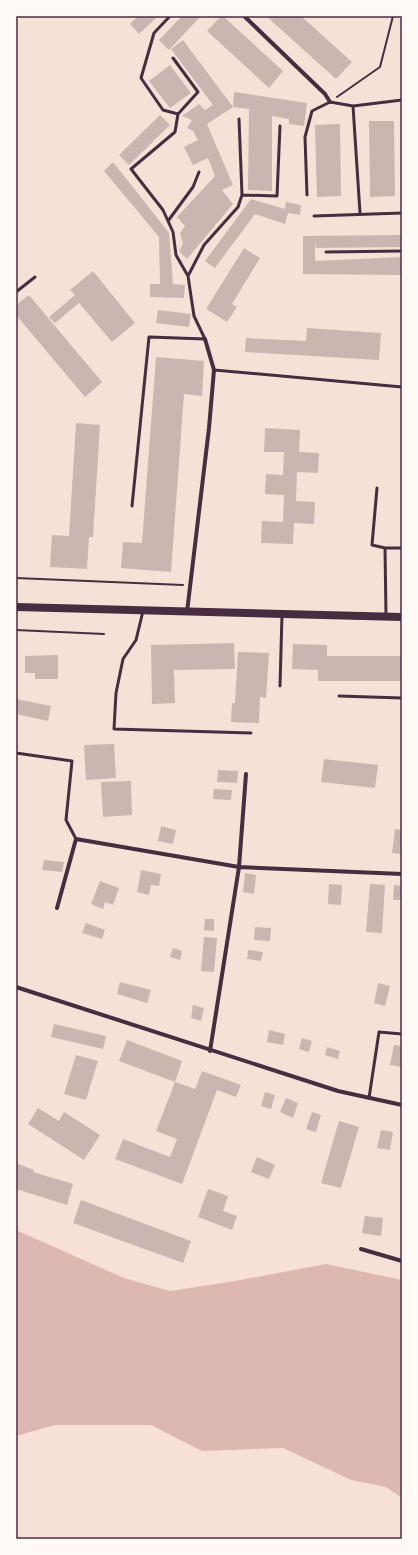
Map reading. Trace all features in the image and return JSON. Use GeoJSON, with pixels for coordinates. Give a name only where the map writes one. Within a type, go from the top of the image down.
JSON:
{"type":"FeatureCollection","features":[{"type":"Feature","properties":{"kind":"main road"},"geometry":{"type":"LineString","coordinates":[[16,608],[402,617]]}},
{"type":"Feature","properties":{"kind":"street"},"geometry":{"type":"LineString","coordinates":[[244,16],[325,94],[330,102]]}},
{"type":"Feature","properties":{"kind":"street"},"geometry":{"type":"LineString","coordinates":[[187,612],[209,428],[214,370],[205,339]]}},
{"type":"Feature","properties":{"kind":"street"},"geometry":{"type":"LineString","coordinates":[[210,1051],[239,867],[246,774]]}},
{"type":"Feature","properties":{"kind":"street"},"geometry":{"type":"LineString","coordinates":[[57,908],[76,839],[239,867],[402,874]]}},
{"type":"Feature","properties":{"kind":"street"},"geometry":{"type":"LineString","coordinates":[[16,987],[210,1051],[338,1091],[402,1105]]}},
{"type":"Feature","properties":{"kind":"street"},"geometry":{"type":"LineString","coordinates":[[361,1249],[402,1261]]}},
{"type":"Feature","properties":{"kind":"lane"},"geometry":{"type":"LineString","coordinates":[[170,16],[154,33],[141,78],[163,110],[178,114]]}},
{"type":"Feature","properties":{"kind":"lane"},"geometry":{"type":"LineString","coordinates":[[132,506],[149,337],[205,339],[194,316],[188,276],[176,256],[173,232],[163,210],[131,169],[175,132],[178,114],[198,92],[173,58]]}},
{"type":"Feature","properties":{"kind":"lane"},"geometry":{"type":"LineString","coordinates":[[307,195],[305,137],[312,110],[330,102],[353,106],[402,100]]}},
{"type":"Feature","properties":{"kind":"lane"},"geometry":{"type":"LineString","coordinates":[[353,106],[360,214]]}},
{"type":"Feature","properties":{"kind":"lane"},"geometry":{"type":"LineString","coordinates":[[188,276],[204,245],[238,207],[242,195],[239,119]]}},
{"type":"Feature","properties":{"kind":"lane"},"geometry":{"type":"LineString","coordinates":[[242,195],[277,196],[280,126]]}},
{"type":"Feature","properties":{"kind":"lane"},"geometry":{"type":"LineString","coordinates":[[168,221],[193,187],[199,172]]}},
{"type":"Feature","properties":{"kind":"lane"},"geometry":{"type":"LineString","coordinates":[[314,216],[402,213]]}},
{"type":"Feature","properties":{"kind":"lane"},"geometry":{"type":"LineString","coordinates":[[326,252],[402,251]]}},
{"type":"Feature","properties":{"kind":"lane"},"geometry":{"type":"LineString","coordinates":[[16,292],[35,277]]}},
{"type":"Feature","properties":{"kind":"lane"},"geometry":{"type":"LineString","coordinates":[[214,370],[402,387]]}},
{"type":"Feature","properties":{"kind":"lane"},"geometry":{"type":"LineString","coordinates":[[377,488],[372,545],[385,548],[402,548]]}},
{"type":"Feature","properties":{"kind":"lane"},"geometry":{"type":"LineString","coordinates":[[385,548],[386,616]]}},
{"type":"Feature","properties":{"kind":"lane"},"geometry":{"type":"LineString","coordinates":[[143,611],[136,640],[123,659],[116,693],[114,729],[251,733]]}},
{"type":"Feature","properties":{"kind":"lane"},"geometry":{"type":"LineString","coordinates":[[280,686],[282,615]]}},
{"type":"Feature","properties":{"kind":"lane"},"geometry":{"type":"LineString","coordinates":[[339,696],[402,698]]}},
{"type":"Feature","properties":{"kind":"lane"},"geometry":{"type":"LineString","coordinates":[[16,753],[72,761],[66,820],[76,839]]}},
{"type":"Feature","properties":{"kind":"lane"},"geometry":{"type":"LineString","coordinates":[[369,1098],[379,1032],[402,1034]]}},
{"type":"Feature","properties":{"kind":"path"},"geometry":{"type":"LineString","coordinates":[[330,102],[380,67],[393,16]]}},
{"type":"Feature","properties":{"kind":"path"},"geometry":{"type":"LineString","coordinates":[[16,578],[190,585]]}},
{"type":"Feature","properties":{"kind":"path"},"geometry":{"type":"LineString","coordinates":[[16,630],[104,634]]}},
{"type":"Feature","properties":{"kind":"shaded area"},"geometry":{"type":"Polygon","coordinates":[[[16,1230],[124,1278],[170,1291],[235,1281],[326,1264],[402,1280],[402,1498],[386,1487],[351,1480],[283,1448],[202,1451],[151,1425],[55,1425],[16,1436],[16,1230]]]}},
{"type":"Feature","properties":{"kind":"building"},"geometry":{"type":"Polygon","coordinates":[[[138,16],[158,16],[139,34],[130,24],[138,16]]]}},
{"type":"Feature","properties":{"kind":"building"},"geometry":{"type":"Polygon","coordinates":[[[182,16],[201,16],[169,50],[159,40],[182,16]]]}},
{"type":"Feature","properties":{"kind":"building"},"geometry":{"type":"Polygon","coordinates":[[[221,16],[223,16],[283,71],[269,88],[207,31],[221,16]]]}},
{"type":"Feature","properties":{"kind":"building"},"geometry":{"type":"Polygon","coordinates":[[[266,16],[301,16],[352,62],[336,79],[266,16]]]}},
{"type":"Feature","properties":{"kind":"building"},"geometry":{"type":"Polygon","coordinates":[[[183,40],[233,107],[207,124],[233,185],[222,190],[233,204],[187,259],[179,251],[183,244],[180,233],[185,226],[177,217],[215,176],[208,158],[193,165],[184,147],[198,140],[193,131],[187,128],[192,120],[182,116],[199,104],[205,110],[213,105],[171,49],[183,40]]]}},
{"type":"Feature","properties":{"kind":"building"},"geometry":{"type":"Polygon","coordinates":[[[170,65],[191,93],[170,108],[149,81],[170,65]]]}},
{"type":"Feature","properties":{"kind":"building"},"geometry":{"type":"Polygon","coordinates":[[[234,92],[307,103],[304,126],[289,124],[289,119],[272,116],[272,191],[248,190],[249,109],[233,107],[234,92]]]}},
{"type":"Feature","properties":{"kind":"building"},"geometry":{"type":"Polygon","coordinates":[[[160,115],[170,125],[129,165],[119,155],[160,115]]]}},
{"type":"Feature","properties":{"kind":"building"},"geometry":{"type":"Polygon","coordinates":[[[369,121],[394,121],[395,196],[370,197],[369,121]]]}},
{"type":"Feature","properties":{"kind":"building"},"geometry":{"type":"Polygon","coordinates":[[[340,124],[341,196],[317,197],[315,125],[340,124]]]}},
{"type":"Feature","properties":{"kind":"building"},"geometry":{"type":"Polygon","coordinates":[[[113,162],[169,233],[173,284],[185,285],[184,298],[150,297],[150,284],[160,284],[159,237],[104,171],[113,162]]]}},
{"type":"Feature","properties":{"kind":"building"},"geometry":{"type":"Polygon","coordinates":[[[251,199],[285,209],[286,202],[301,205],[300,215],[288,213],[285,224],[255,214],[215,268],[205,261],[251,199]]]}},
{"type":"Feature","properties":{"kind":"building"},"geometry":{"type":"Polygon","coordinates":[[[402,235],[402,247],[316,248],[315,241],[315,261],[402,257],[402,275],[303,274],[303,236],[402,235]]]}},
{"type":"Feature","properties":{"kind":"building"},"geometry":{"type":"Polygon","coordinates":[[[244,248],[260,258],[232,304],[237,307],[227,322],[206,309],[244,248]]]}},
{"type":"Feature","properties":{"kind":"building"},"geometry":{"type":"Polygon","coordinates":[[[93,271],[135,323],[112,342],[79,303],[55,323],[49,317],[75,295],[70,290],[93,271]]]}},
{"type":"Feature","properties":{"kind":"building"},"geometry":{"type":"Polygon","coordinates":[[[29,295],[102,382],[85,397],[16,315],[16,305],[29,295]]]}},
{"type":"Feature","properties":{"kind":"building"},"geometry":{"type":"Polygon","coordinates":[[[158,310],[191,314],[189,327],[156,323],[158,310]]]}},
{"type":"Feature","properties":{"kind":"building"},"geometry":{"type":"Polygon","coordinates":[[[307,328],[381,333],[379,360],[245,352],[246,338],[306,341],[307,328]]]}},
{"type":"Feature","properties":{"kind":"building"},"geometry":{"type":"Polygon","coordinates":[[[156,357],[204,361],[202,396],[184,394],[171,572],[121,568],[123,542],[142,543],[156,357]]]}},
{"type":"Feature","properties":{"kind":"building"},"geometry":{"type":"Polygon","coordinates":[[[76,423],[100,425],[93,537],[89,537],[87,569],[50,567],[52,535],[69,536],[76,423]]]}},
{"type":"Feature","properties":{"kind":"building"},"geometry":{"type":"Polygon","coordinates":[[[265,428],[300,430],[299,452],[319,453],[318,473],[297,472],[296,501],[315,502],[314,524],[294,523],[293,544],[261,543],[262,521],[283,522],[284,495],[265,494],[266,474],[283,475],[284,452],[264,452],[265,428]]]}},
{"type":"Feature","properties":{"kind":"building"},"geometry":{"type":"Polygon","coordinates":[[[234,643],[235,669],[174,670],[175,703],[152,704],[151,645],[234,643]]]}},
{"type":"Feature","properties":{"kind":"building"},"geometry":{"type":"Polygon","coordinates":[[[293,644],[327,645],[327,656],[402,656],[402,681],[318,681],[318,670],[292,669],[293,644]]]}},
{"type":"Feature","properties":{"kind":"building"},"geometry":{"type":"Polygon","coordinates":[[[238,652],[269,653],[266,698],[260,697],[259,723],[231,722],[232,703],[235,703],[238,652]]]}},
{"type":"Feature","properties":{"kind":"building"},"geometry":{"type":"Polygon","coordinates":[[[58,655],[58,679],[35,679],[35,673],[25,673],[25,656],[58,655]]]}},
{"type":"Feature","properties":{"kind":"building"},"geometry":{"type":"Polygon","coordinates":[[[16,699],[51,706],[48,721],[16,714],[16,699]]]}},
{"type":"Feature","properties":{"kind":"building"},"geometry":{"type":"Polygon","coordinates":[[[114,744],[116,778],[86,780],[84,745],[114,744]]]}},
{"type":"Feature","properties":{"kind":"building"},"geometry":{"type":"Polygon","coordinates":[[[324,759],[378,765],[375,788],[321,782],[324,759]]]}},
{"type":"Feature","properties":{"kind":"building"},"geometry":{"type":"Polygon","coordinates":[[[218,770],[238,771],[237,783],[217,782],[218,770]]]}},
{"type":"Feature","properties":{"kind":"building"},"geometry":{"type":"Polygon","coordinates":[[[131,781],[132,815],[103,817],[101,782],[131,781]]]}},
{"type":"Feature","properties":{"kind":"building"},"geometry":{"type":"Polygon","coordinates":[[[214,789],[232,790],[231,800],[213,799],[214,789]]]}},
{"type":"Feature","properties":{"kind":"building"},"geometry":{"type":"Polygon","coordinates":[[[161,826],[176,830],[173,844],[158,841],[161,826]]]}},
{"type":"Feature","properties":{"kind":"building"},"geometry":{"type":"Polygon","coordinates":[[[395,829],[402,830],[402,854],[392,853],[395,829]]]}},
{"type":"Feature","properties":{"kind":"building"},"geometry":{"type":"Polygon","coordinates":[[[44,860],[64,862],[62,872],[42,870],[44,860]]]}},
{"type":"Feature","properties":{"kind":"building"},"geometry":{"type":"Polygon","coordinates":[[[141,870],[161,874],[159,886],[151,885],[149,895],[137,892],[141,870]]]}},
{"type":"Feature","properties":{"kind":"building"},"geometry":{"type":"Polygon","coordinates":[[[245,873],[256,875],[254,894],[243,892],[245,873]]]}},
{"type":"Feature","properties":{"kind":"building"},"geometry":{"type":"Polygon","coordinates":[[[100,881],[119,888],[113,905],[105,902],[103,909],[91,904],[100,881]]]}},
{"type":"Feature","properties":{"kind":"building"},"geometry":{"type":"Polygon","coordinates":[[[329,884],[342,885],[341,905],[328,904],[329,884]]]}},
{"type":"Feature","properties":{"kind":"building"},"geometry":{"type":"Polygon","coordinates":[[[370,884],[385,885],[382,933],[366,932],[370,884]]]}},
{"type":"Feature","properties":{"kind":"building"},"geometry":{"type":"Polygon","coordinates":[[[394,885],[402,886],[402,900],[393,900],[394,885]]]}},
{"type":"Feature","properties":{"kind":"building"},"geometry":{"type":"Polygon","coordinates":[[[205,919],[214,919],[214,931],[204,930],[205,919]]]}},
{"type":"Feature","properties":{"kind":"building"},"geometry":{"type":"Polygon","coordinates":[[[86,923],[105,930],[102,939],[82,933],[86,923]]]}},
{"type":"Feature","properties":{"kind":"building"},"geometry":{"type":"Polygon","coordinates":[[[255,927],[271,928],[270,941],[254,940],[255,927]]]}},
{"type":"Feature","properties":{"kind":"building"},"geometry":{"type":"Polygon","coordinates":[[[204,937],[217,938],[214,972],[201,971],[204,937]]]}},
{"type":"Feature","properties":{"kind":"building"},"geometry":{"type":"Polygon","coordinates":[[[173,948],[182,951],[180,960],[170,957],[173,948]]]}},
{"type":"Feature","properties":{"kind":"building"},"geometry":{"type":"Polygon","coordinates":[[[248,950],[263,952],[261,961],[247,959],[248,950]]]}},
{"type":"Feature","properties":{"kind":"building"},"geometry":{"type":"Polygon","coordinates":[[[120,982],[151,990],[147,1003],[117,994],[120,982]]]}},
{"type":"Feature","properties":{"kind":"building"},"geometry":{"type":"Polygon","coordinates":[[[378,983],[390,986],[385,1006],[374,1003],[378,983]]]}},
{"type":"Feature","properties":{"kind":"building"},"geometry":{"type":"Polygon","coordinates":[[[193,1005],[204,1008],[201,1021],[191,1018],[193,1005]]]}},
{"type":"Feature","properties":{"kind":"building"},"geometry":{"type":"Polygon","coordinates":[[[54,1024],[106,1036],[103,1049],[51,1037],[54,1024]]]}},
{"type":"Feature","properties":{"kind":"building"},"geometry":{"type":"Polygon","coordinates":[[[269,1030],[285,1034],[283,1045],[267,1042],[269,1030]]]}},
{"type":"Feature","properties":{"kind":"building"},"geometry":{"type":"Polygon","coordinates":[[[302,1038],[312,1041],[309,1052],[299,1049],[302,1038]]]}},
{"type":"Feature","properties":{"kind":"building"},"geometry":{"type":"Polygon","coordinates":[[[127,1040],[182,1061],[175,1082],[119,1061],[127,1040]]]}},
{"type":"Feature","properties":{"kind":"building"},"geometry":{"type":"Polygon","coordinates":[[[394,1045],[402,1046],[402,1067],[390,1065],[394,1045]]]}},
{"type":"Feature","properties":{"kind":"building"},"geometry":{"type":"Polygon","coordinates":[[[327,1047],[340,1051],[338,1059],[325,1055],[327,1047]]]}},
{"type":"Feature","properties":{"kind":"building"},"geometry":{"type":"Polygon","coordinates":[[[76,1055],[98,1061],[86,1100],[64,1094],[76,1055]]]}},
{"type":"Feature","properties":{"kind":"building"},"geometry":{"type":"Polygon","coordinates":[[[202,1071],[241,1085],[236,1097],[217,1090],[182,1184],[115,1159],[123,1139],[170,1157],[177,1139],[156,1131],[175,1082],[195,1089],[202,1071]]]}},
{"type":"Feature","properties":{"kind":"building"},"geometry":{"type":"Polygon","coordinates":[[[265,1092],[275,1095],[271,1109],[261,1106],[265,1092]]]}},
{"type":"Feature","properties":{"kind":"building"},"geometry":{"type":"Polygon","coordinates":[[[286,1098],[298,1103],[293,1118],[280,1112],[286,1098]]]}},
{"type":"Feature","properties":{"kind":"building"},"geometry":{"type":"Polygon","coordinates":[[[38,1108],[59,1121],[64,1112],[100,1135],[84,1160],[28,1124],[38,1108]]]}},
{"type":"Feature","properties":{"kind":"building"},"geometry":{"type":"Polygon","coordinates":[[[312,1112],[321,1115],[316,1132],[306,1129],[312,1112]]]}},
{"type":"Feature","properties":{"kind":"building"},"geometry":{"type":"Polygon","coordinates":[[[339,1121],[359,1127],[341,1188],[321,1183],[339,1121]]]}},
{"type":"Feature","properties":{"kind":"building"},"geometry":{"type":"Polygon","coordinates":[[[381,1130],[393,1132],[390,1150],[377,1148],[381,1130]]]}},
{"type":"Feature","properties":{"kind":"building"},"geometry":{"type":"Polygon","coordinates":[[[257,1157],[275,1165],[269,1179],[251,1172],[257,1157]]]}},
{"type":"Feature","properties":{"kind":"building"},"geometry":{"type":"Polygon","coordinates":[[[16,1163],[34,1170],[33,1172],[73,1184],[67,1205],[16,1189],[16,1163]]]}},
{"type":"Feature","properties":{"kind":"building"},"geometry":{"type":"Polygon","coordinates":[[[208,1189],[228,1196],[223,1211],[237,1216],[232,1230],[198,1217],[208,1189]]]}},
{"type":"Feature","properties":{"kind":"building"},"geometry":{"type":"Polygon","coordinates":[[[81,1200],[191,1241],[183,1263],[73,1223],[81,1200]]]}},
{"type":"Feature","properties":{"kind":"building"},"geometry":{"type":"Polygon","coordinates":[[[365,1216],[383,1218],[381,1236],[362,1233],[365,1216]]]}}]}
